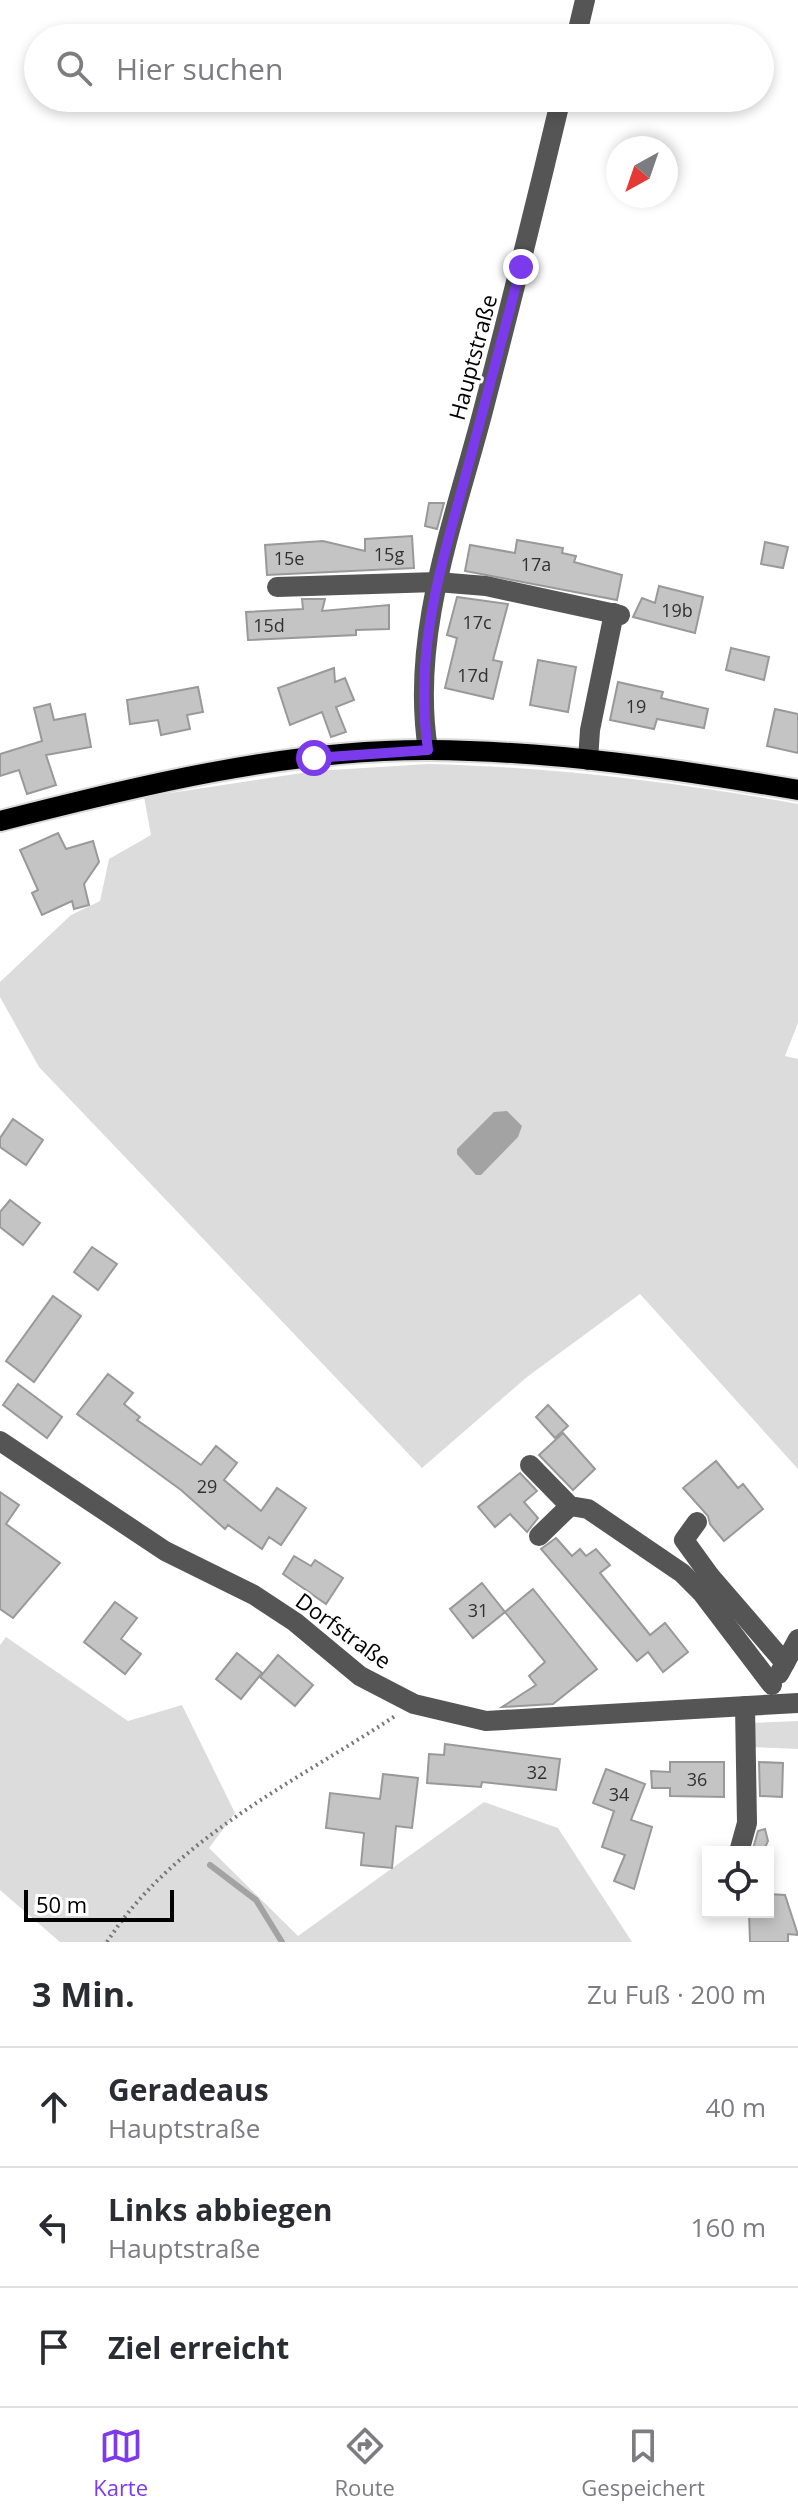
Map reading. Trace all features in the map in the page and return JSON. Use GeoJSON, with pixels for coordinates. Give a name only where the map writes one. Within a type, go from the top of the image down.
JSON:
{"type":"FeatureCollection","features":[{"type":"Feature","properties":{"kind":"main road"},"geometry":{"type":"LineString","coordinates":[[0,821],[123,790],[235,768],[314,758],[428,750],[675,768],[798,790]]}},
{"type":"Feature","properties":{"kind":"street"},"geometry":{"type":"LineString","coordinates":[[579,24],[585,0]]}},
{"type":"Feature","properties":{"kind":"street","name":"Hauptstraße"},"geometry":{"type":"LineString","coordinates":[[428,750],[422,706],[423,661],[437,582],[521,267],[558,112]]}},
{"type":"Feature","properties":{"kind":"street"},"geometry":{"type":"LineString","coordinates":[[277,587],[437,582],[486,586],[617,614],[590,730],[588,760]]}},
{"type":"Feature","properties":{"kind":"street","name":"Dorfstraße"},"geometry":{"type":"LineString","coordinates":[[0,1441],[165,1551],[254,1595],[295,1622],[360,1676],[414,1704],[486,1721],[798,1703]]}},
{"type":"Feature","properties":{"kind":"street"},"geometry":{"type":"LineString","coordinates":[[530,1465],[570,1506],[588,1509],[682,1573],[702,1593],[772,1685]]}},
{"type":"Feature","properties":{"kind":"street"},"geometry":{"type":"LineString","coordinates":[[539,1536],[570,1506]]}},
{"type":"Feature","properties":{"kind":"street"},"geometry":{"type":"LineString","coordinates":[[697,1522],[684,1540],[785,1663]]}},
{"type":"Feature","properties":{"kind":"street"},"geometry":{"type":"LineString","coordinates":[[741,1846],[747,1823],[753,1706],[772,1685],[798,1639]]}},
{"type":"Feature","properties":{"kind":"path"},"geometry":{"type":"LineString","coordinates":[[107,1942],[129,1907],[221,1826],[414,1704]]}},
{"type":"Feature","properties":{"kind":"shaded area"},"geometry":{"type":"Polygon","coordinates":[[[428,764],[522,768],[614,777],[798,804],[798,1023],[785,1056],[798,1059],[798,1469],[640,1294],[527,1377],[422,1468],[39,1067],[0,997],[0,982],[71,915],[100,901],[109,859],[151,835],[144,797],[315,771],[428,764]]]}},
{"type":"Feature","properties":{"kind":"shaded area"},"geometry":{"type":"Polygon","coordinates":[[[507,1111],[522,1126],[518,1137],[481,1175],[476,1175],[457,1154],[457,1149],[494,1112],[507,1111]]]}},
{"type":"Feature","properties":{"kind":"shaded area"},"geometry":{"type":"Polygon","coordinates":[[[6,1637],[128,1721],[182,1705],[235,1813],[209,1848],[298,1936],[484,1802],[558,1828],[632,1942],[60,1942],[0,1890],[0,1645],[6,1637]]]}},
{"type":"Feature","properties":{"kind":"shaded area"},"geometry":{"type":"Polygon","coordinates":[[[798,1721],[798,1749],[750,1747],[751,1723],[798,1721]]]}},
{"type":"Feature","properties":{"kind":"building"},"geometry":{"type":"Polygon","coordinates":[[[429,503],[444,503],[437,529],[425,526],[429,503]]]}},
{"type":"Feature","properties":{"kind":"building"},"geometry":{"type":"Polygon","coordinates":[[[412,536],[414,568],[267,575],[265,545],[323,541],[365,551],[365,539],[412,536]]]}},
{"type":"Feature","properties":{"kind":"building"},"geometry":{"type":"Polygon","coordinates":[[[517,540],[563,548],[562,553],[576,556],[574,562],[622,575],[617,600],[465,571],[470,545],[515,553],[517,540]]]}},
{"type":"Feature","properties":{"kind":"building"},"geometry":{"type":"Polygon","coordinates":[[[765,542],[788,547],[783,568],[761,564],[765,542]]]}},
{"type":"Feature","properties":{"kind":"building"},"geometry":{"type":"Polygon","coordinates":[[[659,586],[703,597],[695,633],[633,617],[642,598],[655,603],[659,586]]]}},
{"type":"Feature","properties":{"kind":"building"},"geometry":{"type":"Polygon","coordinates":[[[457,597],[508,604],[493,660],[502,662],[493,699],[445,688],[457,638],[447,635],[457,597]]]}},
{"type":"Feature","properties":{"kind":"building"},"geometry":{"type":"Polygon","coordinates":[[[302,599],[325,599],[322,611],[389,605],[389,629],[356,630],[356,635],[248,640],[246,612],[303,609],[302,599]]]}},
{"type":"Feature","properties":{"kind":"building"},"geometry":{"type":"Polygon","coordinates":[[[731,648],[769,657],[764,680],[726,670],[731,648]]]}},
{"type":"Feature","properties":{"kind":"building"},"geometry":{"type":"Polygon","coordinates":[[[538,660],[576,667],[568,712],[530,705],[538,660]]]}},
{"type":"Feature","properties":{"kind":"building"},"geometry":{"type":"Polygon","coordinates":[[[334,668],[335,682],[345,678],[354,700],[336,707],[346,732],[331,737],[322,712],[290,725],[278,688],[334,668]]]}},
{"type":"Feature","properties":{"kind":"building"},"geometry":{"type":"Polygon","coordinates":[[[618,682],[663,692],[661,698],[708,709],[704,728],[657,719],[654,729],[610,720],[618,682]]]}},
{"type":"Feature","properties":{"kind":"building"},"geometry":{"type":"Polygon","coordinates":[[[198,687],[203,712],[187,715],[190,729],[161,735],[158,720],[130,724],[127,700],[198,687]]]}},
{"type":"Feature","properties":{"kind":"building"},"geometry":{"type":"Polygon","coordinates":[[[50,704],[54,720],[85,714],[91,747],[46,755],[56,785],[27,794],[19,770],[0,776],[0,754],[42,741],[34,708],[50,704]]]}},
{"type":"Feature","properties":{"kind":"building"},"geometry":{"type":"Polygon","coordinates":[[[775,709],[798,714],[798,753],[767,746],[775,709]]]}},
{"type":"Feature","properties":{"kind":"building"},"geometry":{"type":"Polygon","coordinates":[[[58,833],[66,849],[93,841],[99,862],[84,884],[89,905],[74,909],[72,901],[42,915],[32,893],[38,890],[20,850],[58,833]]]}},
{"type":"Feature","properties":{"kind":"building"},"geometry":{"type":"Polygon","coordinates":[[[13,1119],[43,1140],[26,1165],[0,1147],[0,1138],[13,1119]]]}},
{"type":"Feature","properties":{"kind":"building"},"geometry":{"type":"Polygon","coordinates":[[[10,1200],[40,1223],[23,1245],[0,1227],[0,1212],[10,1200]]]}},
{"type":"Feature","properties":{"kind":"building"},"geometry":{"type":"Polygon","coordinates":[[[92,1247],[117,1264],[98,1290],[74,1272],[92,1247]]]}},
{"type":"Feature","properties":{"kind":"building"},"geometry":{"type":"Polygon","coordinates":[[[53,1296],[81,1316],[34,1382],[6,1361],[53,1296]]]}},
{"type":"Feature","properties":{"kind":"building"},"geometry":{"type":"Polygon","coordinates":[[[108,1374],[133,1393],[124,1404],[140,1417],[137,1420],[201,1465],[216,1446],[237,1463],[224,1480],[261,1511],[277,1488],[306,1508],[281,1545],[269,1537],[262,1549],[228,1525],[225,1529],[181,1490],[77,1414],[108,1374]]]}},
{"type":"Feature","properties":{"kind":"building"},"geometry":{"type":"Polygon","coordinates":[[[18,1384],[62,1417],[47,1438],[3,1405],[18,1384]]]}},
{"type":"Feature","properties":{"kind":"building"},"geometry":{"type":"Polygon","coordinates":[[[548,1405],[568,1426],[555,1438],[536,1417],[548,1405]]]}},
{"type":"Feature","properties":{"kind":"building"},"geometry":{"type":"Polygon","coordinates":[[[563,1433],[595,1469],[573,1490],[539,1455],[563,1433]]]}},
{"type":"Feature","properties":{"kind":"building"},"geometry":{"type":"Polygon","coordinates":[[[716,1461],[738,1488],[743,1484],[763,1509],[724,1541],[710,1524],[708,1516],[683,1488],[716,1461]]]}},
{"type":"Feature","properties":{"kind":"building"},"geometry":{"type":"Polygon","coordinates":[[[520,1473],[537,1491],[524,1502],[538,1518],[527,1532],[510,1514],[495,1527],[478,1507],[520,1473]]]}},
{"type":"Feature","properties":{"kind":"building"},"geometry":{"type":"Polygon","coordinates":[[[0,1492],[19,1505],[6,1524],[60,1563],[13,1618],[0,1609],[0,1492]]]}},
{"type":"Feature","properties":{"kind":"building"},"geometry":{"type":"Polygon","coordinates":[[[556,1538],[572,1556],[580,1549],[586,1556],[596,1549],[610,1565],[600,1573],[650,1635],[665,1623],[688,1652],[663,1672],[648,1652],[637,1661],[541,1549],[556,1538]]]}},
{"type":"Feature","properties":{"kind":"building"},"geometry":{"type":"Polygon","coordinates":[[[294,1556],[311,1566],[315,1560],[343,1578],[326,1604],[283,1574],[294,1556]]]}},
{"type":"Feature","properties":{"kind":"building"},"geometry":{"type":"Polygon","coordinates":[[[482,1583],[505,1612],[473,1638],[450,1609],[482,1583]]]}},
{"type":"Feature","properties":{"kind":"building"},"geometry":{"type":"Polygon","coordinates":[[[533,1589],[597,1669],[553,1704],[502,1707],[536,1685],[529,1676],[545,1662],[505,1612],[533,1589]]]}},
{"type":"Feature","properties":{"kind":"building"},"geometry":{"type":"Polygon","coordinates":[[[115,1602],[137,1618],[121,1639],[141,1654],[125,1674],[84,1642],[115,1602]]]}},
{"type":"Feature","properties":{"kind":"building"},"geometry":{"type":"Polygon","coordinates":[[[237,1653],[262,1673],[241,1699],[216,1679],[237,1653]]]}},
{"type":"Feature","properties":{"kind":"building"},"geometry":{"type":"Polygon","coordinates":[[[278,1655],[313,1685],[295,1706],[260,1677],[278,1655]]]}},
{"type":"Feature","properties":{"kind":"building"},"geometry":{"type":"Polygon","coordinates":[[[445,1744],[560,1759],[556,1790],[482,1782],[481,1787],[427,1783],[429,1754],[444,1755],[445,1744]]]}},
{"type":"Feature","properties":{"kind":"building"},"geometry":{"type":"Polygon","coordinates":[[[670,1762],[724,1762],[724,1797],[670,1796],[670,1788],[652,1788],[651,1771],[670,1772],[670,1762]]]}},
{"type":"Feature","properties":{"kind":"building"},"geometry":{"type":"Polygon","coordinates":[[[759,1762],[783,1763],[782,1797],[760,1796],[759,1762]]]}},
{"type":"Feature","properties":{"kind":"building"},"geometry":{"type":"Polygon","coordinates":[[[606,1769],[645,1784],[631,1820],[652,1827],[634,1889],[614,1881],[625,1855],[602,1847],[614,1811],[593,1803],[606,1769]]]}},
{"type":"Feature","properties":{"kind":"building"},"geometry":{"type":"Polygon","coordinates":[[[383,1774],[418,1778],[412,1828],[396,1826],[392,1868],[361,1865],[364,1833],[326,1828],[330,1793],[380,1799],[383,1774]]]}},
{"type":"Feature","properties":{"kind":"building"},"geometry":{"type":"Polygon","coordinates":[[[765,1829],[768,1841],[766,1846],[754,1846],[758,1831],[765,1829]]]}},
{"type":"Feature","properties":{"kind":"building"},"geometry":{"type":"Polygon","coordinates":[[[774,1894],[785,1895],[798,1935],[788,1934],[788,1942],[750,1942],[749,1918],[774,1918],[774,1894]]]}},
{"type":"Feature","properties":{"kind":"waterway"},"geometry":{"type":"LineString","coordinates":[[210,1865],[256,1900],[282,1942]]}},
{"type":"Feature","properties":{"kind":"route"},"geometry":{"type":"LineString","coordinates":[[314,758],[428,750],[422,706],[423,661],[437,582],[521,267]]}}]}
